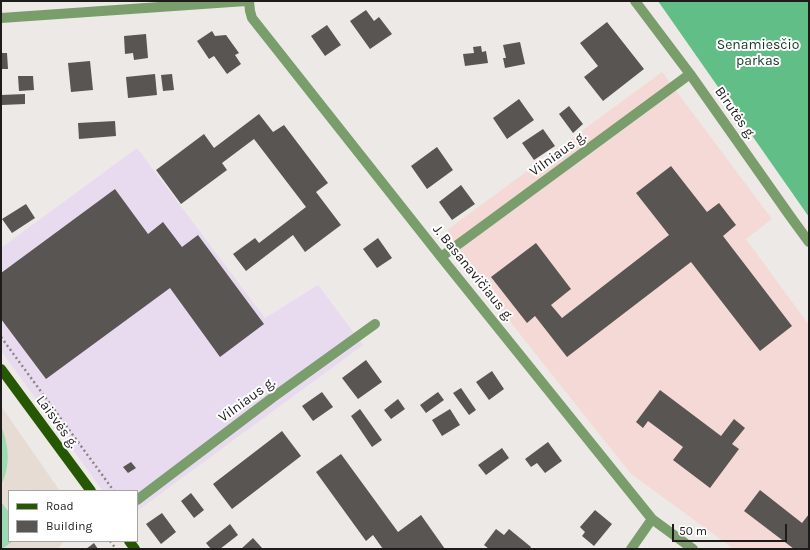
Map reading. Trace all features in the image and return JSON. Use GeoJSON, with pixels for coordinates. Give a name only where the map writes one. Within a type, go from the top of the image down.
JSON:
{"type":"FeatureCollection","features":[{"type":"Feature","properties":{"kind":"main road","name":"Laisvės g."},"geometry":{"type":"LineString","coordinates":[[1,369],[90,490]]}},
{"type":"Feature","properties":{"kind":"street"},"geometry":{"type":"LineString","coordinates":[[1,18],[246,1]]}},
{"type":"Feature","properties":{"kind":"street","name":"J. Basanavičiaus g."},"geometry":{"type":"LineString","coordinates":[[249,1],[252,18],[652,520],[693,549]]}},
{"type":"Feature","properties":{"kind":"street","name":"Birutės g."},"geometry":{"type":"LineString","coordinates":[[635,1],[690,74],[809,242]]}},
{"type":"Feature","properties":{"kind":"street","name":"Vilniaus g."},"geometry":{"type":"LineString","coordinates":[[441,257],[690,74]]}},
{"type":"Feature","properties":{"kind":"street","name":"Vilniaus g."},"geometry":{"type":"LineString","coordinates":[[138,499],[267,402],[375,324]]}},
{"type":"Feature","properties":{"kind":"street"},"geometry":{"type":"LineString","coordinates":[[631,549],[652,520]]}},
{"type":"Feature","properties":{"kind":"path"},"geometry":{"type":"LineString","coordinates":[[1,337],[113,490]]}},
{"type":"Feature","properties":{"kind":"shaded area"},"geometry":{"type":"Polygon","coordinates":[[[662,72],[772,219],[746,239],[809,325],[809,549],[734,549],[631,474],[481,285],[447,230],[662,72]]]}},
{"type":"Feature","properties":{"kind":"shaded area"},"geometry":{"type":"Polygon","coordinates":[[[137,148],[265,318],[318,285],[363,345],[138,510],[138,490],[102,490],[1,351],[1,248],[137,148]]]}},
{"type":"Feature","properties":{"kind":"shaded area"},"geometry":{"type":"Polygon","coordinates":[[[1,406],[59,490],[8,490],[8,542],[63,542],[58,549],[1,549],[1,406]]]}},
{"type":"Feature","properties":{"kind":"green space","name":"Senamiesčio parkas"},"geometry":{"type":"Polygon","coordinates":[[[658,1],[809,1],[809,217],[658,1]]]}},
{"type":"Feature","properties":{"kind":"green space"},"geometry":{"type":"Polygon","coordinates":[[[1,426],[6,441],[8,463],[1,485],[1,426]]]}},
{"type":"Feature","properties":{"kind":"green space"},"geometry":{"type":"Polygon","coordinates":[[[1,502],[8,511],[8,542],[12,542],[1,549],[1,502]]]}},
{"type":"Feature","properties":{"kind":"building"},"geometry":{"type":"Polygon","coordinates":[[[366,10],[374,21],[379,17],[392,34],[370,49],[350,21],[366,10]]]}},
{"type":"Feature","properties":{"kind":"building"},"geometry":{"type":"Polygon","coordinates":[[[607,22],[644,69],[603,101],[584,77],[598,66],[580,43],[607,22]]]}},
{"type":"Feature","properties":{"kind":"building"},"geometry":{"type":"Polygon","coordinates":[[[327,25],[341,45],[325,56],[311,36],[327,25]]]}},
{"type":"Feature","properties":{"kind":"building"},"geometry":{"type":"Polygon","coordinates":[[[212,31],[215,36],[226,35],[239,53],[235,55],[241,64],[227,74],[214,56],[209,59],[197,41],[212,31]]]}},
{"type":"Feature","properties":{"kind":"building"},"geometry":{"type":"Polygon","coordinates":[[[146,34],[148,58],[134,60],[133,53],[125,54],[124,36],[146,34]]]}},
{"type":"Feature","properties":{"kind":"building"},"geometry":{"type":"Polygon","coordinates":[[[520,42],[525,64],[505,68],[503,58],[506,58],[503,45],[520,42]]]}},
{"type":"Feature","properties":{"kind":"building"},"geometry":{"type":"Polygon","coordinates":[[[481,46],[482,52],[486,51],[488,63],[465,66],[463,54],[474,53],[473,47],[481,46]]]}},
{"type":"Feature","properties":{"kind":"building"},"geometry":{"type":"Polygon","coordinates":[[[1,53],[7,53],[8,69],[1,69],[1,53]]]}},
{"type":"Feature","properties":{"kind":"building"},"geometry":{"type":"Polygon","coordinates":[[[90,61],[93,90],[71,92],[68,63],[90,61]]]}},
{"type":"Feature","properties":{"kind":"building"},"geometry":{"type":"Polygon","coordinates":[[[155,74],[157,95],[128,98],[126,77],[155,74]]]}},
{"type":"Feature","properties":{"kind":"building"},"geometry":{"type":"Polygon","coordinates":[[[172,74],[174,90],[163,91],[161,75],[172,74]]]}},
{"type":"Feature","properties":{"kind":"building"},"geometry":{"type":"Polygon","coordinates":[[[18,76],[33,76],[34,90],[19,91],[18,76]]]}},
{"type":"Feature","properties":{"kind":"building"},"geometry":{"type":"Polygon","coordinates":[[[25,94],[25,104],[2,105],[1,95],[25,94]]]}},
{"type":"Feature","properties":{"kind":"building"},"geometry":{"type":"Polygon","coordinates":[[[519,99],[534,120],[507,139],[493,118],[519,99]]]}},
{"type":"Feature","properties":{"kind":"building"},"geometry":{"type":"Polygon","coordinates":[[[569,106],[583,124],[573,133],[559,114],[569,106]]]}},
{"type":"Feature","properties":{"kind":"building"},"geometry":{"type":"Polygon","coordinates":[[[259,114],[273,132],[284,125],[328,183],[316,192],[341,225],[305,252],[293,235],[246,271],[233,254],[255,238],[259,243],[306,207],[254,139],[222,163],[227,170],[181,204],[156,170],[204,134],[214,148],[259,114]]]}},
{"type":"Feature","properties":{"kind":"building"},"geometry":{"type":"Polygon","coordinates":[[[115,121],[116,136],[79,139],[78,123],[115,121]]]}},
{"type":"Feature","properties":{"kind":"building"},"geometry":{"type":"Polygon","coordinates":[[[543,129],[555,146],[534,160],[522,143],[543,129]]]}},
{"type":"Feature","properties":{"kind":"building"},"geometry":{"type":"Polygon","coordinates":[[[437,147],[453,170],[427,189],[411,166],[437,147]]]}},
{"type":"Feature","properties":{"kind":"building"},"geometry":{"type":"Polygon","coordinates":[[[671,166],[707,212],[719,203],[736,225],[723,236],[792,326],[760,351],[691,262],[567,357],[535,316],[527,323],[491,277],[536,243],[571,289],[551,305],[562,318],[669,235],[636,193],[671,166]]]}},
{"type":"Feature","properties":{"kind":"building"},"geometry":{"type":"Polygon","coordinates":[[[461,185],[475,204],[452,220],[439,202],[461,185]]]}},
{"type":"Feature","properties":{"kind":"building"},"geometry":{"type":"Polygon","coordinates":[[[115,189],[148,234],[163,222],[182,247],[198,235],[264,324],[220,357],[170,288],[46,379],[1,319],[1,273],[115,189]]]}},
{"type":"Feature","properties":{"kind":"building"},"geometry":{"type":"Polygon","coordinates":[[[26,204],[35,218],[12,233],[2,219],[26,204]]]}},
{"type":"Feature","properties":{"kind":"building"},"geometry":{"type":"Polygon","coordinates":[[[378,238],[392,258],[377,268],[363,249],[378,238]]]}},
{"type":"Feature","properties":{"kind":"building"},"geometry":{"type":"Polygon","coordinates":[[[366,360],[382,382],[358,399],[342,378],[366,360]]]}},
{"type":"Feature","properties":{"kind":"building"},"geometry":{"type":"Polygon","coordinates":[[[492,371],[504,389],[489,400],[476,382],[492,371]]]}},
{"type":"Feature","properties":{"kind":"building"},"geometry":{"type":"Polygon","coordinates":[[[461,388],[476,410],[469,415],[453,393],[461,388]]]}},
{"type":"Feature","properties":{"kind":"building"},"geometry":{"type":"Polygon","coordinates":[[[660,390],[721,436],[734,419],[745,428],[732,444],[739,449],[710,488],[673,460],[683,447],[648,421],[643,428],[636,422],[660,390]]]}},
{"type":"Feature","properties":{"kind":"building"},"geometry":{"type":"Polygon","coordinates":[[[322,392],[333,407],[313,421],[302,406],[322,392]]]}},
{"type":"Feature","properties":{"kind":"building"},"geometry":{"type":"Polygon","coordinates":[[[438,392],[444,400],[426,413],[420,405],[438,392]]]}},
{"type":"Feature","properties":{"kind":"building"},"geometry":{"type":"Polygon","coordinates":[[[398,399],[405,409],[391,419],[384,410],[398,399]]]}},
{"type":"Feature","properties":{"kind":"building"},"geometry":{"type":"Polygon","coordinates":[[[360,409],[382,440],[372,447],[351,416],[360,409]]]}},
{"type":"Feature","properties":{"kind":"building"},"geometry":{"type":"Polygon","coordinates":[[[450,409],[460,425],[442,436],[432,420],[450,409]]]}},
{"type":"Feature","properties":{"kind":"building"},"geometry":{"type":"Polygon","coordinates":[[[282,431],[301,456],[232,509],[213,484],[282,431]]]}},
{"type":"Feature","properties":{"kind":"building"},"geometry":{"type":"Polygon","coordinates":[[[548,442],[562,461],[545,473],[537,463],[531,467],[525,459],[548,442]]]}},
{"type":"Feature","properties":{"kind":"building"},"geometry":{"type":"Polygon","coordinates":[[[502,448],[509,458],[486,475],[478,465],[502,448]]]}},
{"type":"Feature","properties":{"kind":"building"},"geometry":{"type":"Polygon","coordinates":[[[341,454],[398,532],[421,515],[445,549],[383,549],[373,535],[366,541],[316,472],[341,454]]]}},
{"type":"Feature","properties":{"kind":"building"},"geometry":{"type":"Polygon","coordinates":[[[131,462],[136,468],[128,473],[123,467],[131,462]]]}},
{"type":"Feature","properties":{"kind":"building"},"geometry":{"type":"Polygon","coordinates":[[[760,490],[802,523],[809,514],[809,546],[807,549],[794,549],[744,511],[760,490]]]}},
{"type":"Feature","properties":{"kind":"building"},"geometry":{"type":"Polygon","coordinates":[[[191,493],[204,510],[194,518],[181,501],[191,493]]]}},
{"type":"Feature","properties":{"kind":"building"},"geometry":{"type":"Polygon","coordinates":[[[595,510],[612,524],[594,546],[582,536],[585,532],[580,527],[595,510]]]}},
{"type":"Feature","properties":{"kind":"building"},"geometry":{"type":"Polygon","coordinates":[[[162,513],[176,532],[161,544],[146,524],[162,513]]]}},
{"type":"Feature","properties":{"kind":"building"},"geometry":{"type":"Polygon","coordinates":[[[230,524],[238,535],[220,549],[211,549],[206,543],[230,524]]]}},
{"type":"Feature","properties":{"kind":"building"},"geometry":{"type":"Polygon","coordinates":[[[496,529],[504,535],[509,529],[531,547],[530,549],[489,549],[484,545],[496,529]]]}},
{"type":"Feature","properties":{"kind":"building"},"geometry":{"type":"Polygon","coordinates":[[[253,538],[262,548],[241,549],[253,538]]]}},
{"type":"Feature","properties":{"kind":"building"},"geometry":{"type":"Polygon","coordinates":[[[94,543],[98,549],[86,549],[94,543]]]}}]}
